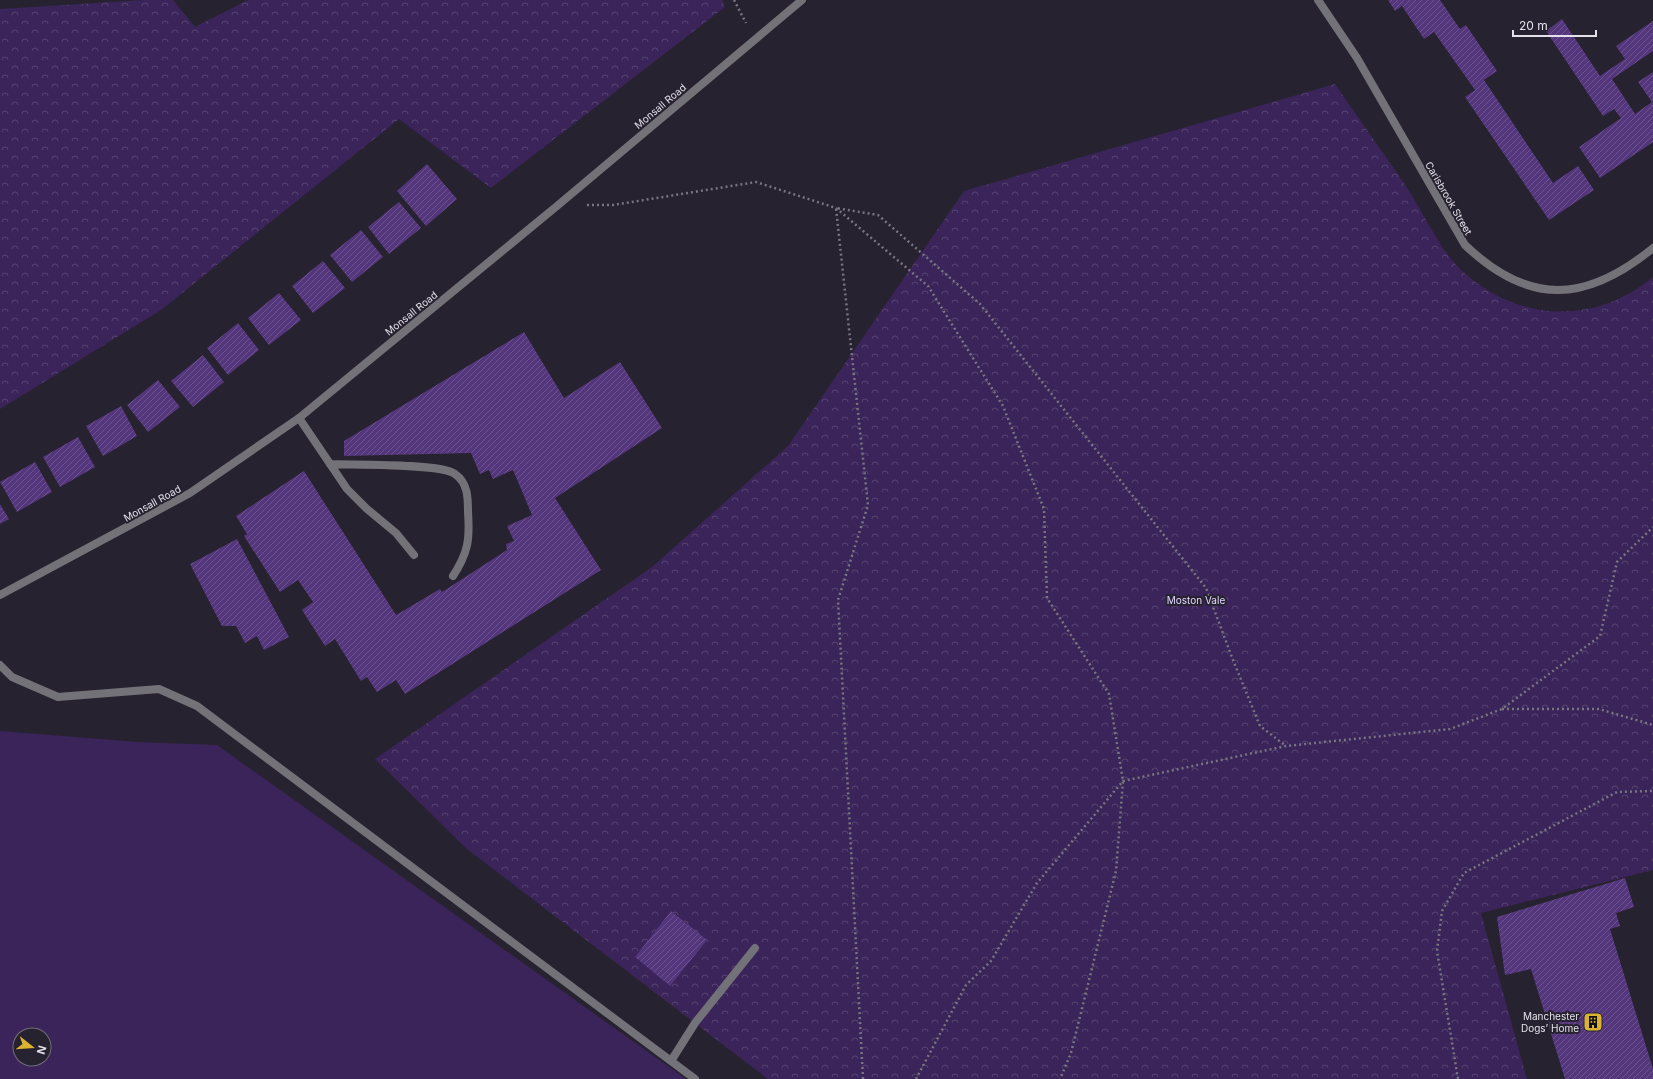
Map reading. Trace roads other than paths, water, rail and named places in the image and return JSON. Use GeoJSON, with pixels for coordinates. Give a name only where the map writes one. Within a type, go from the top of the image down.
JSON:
{"type":"FeatureCollection","features":[{"type":"Feature","properties":{"kind":"street","name":"Monsall Road"},"geometry":{"type":"LineString","coordinates":[[0,595],[190,493],[299,418],[557,206],[802,0]]}},
{"type":"Feature","properties":{"kind":"street","name":"Carisbrook Street"},"geometry":{"type":"LineString","coordinates":[[1318,0],[1357,58],[1465,245],[1483,262],[1516,282],[1540,288],[1569,290],[1589,286],[1616,275],[1653,248]]}},
{"type":"Feature","properties":{"kind":"street"},"geometry":{"type":"LineString","coordinates":[[299,418],[347,489],[367,509],[396,533],[414,556]]}},
{"type":"Feature","properties":{"kind":"street"},"geometry":{"type":"LineString","coordinates":[[330,464],[400,465],[440,469],[455,473],[467,489],[469,543],[464,559],[453,576]]}},
{"type":"Feature","properties":{"kind":"street"},"geometry":{"type":"LineString","coordinates":[[0,665],[12,677],[58,697],[160,689],[197,706],[695,1079]]}},
{"type":"Feature","properties":{"kind":"street"},"geometry":{"type":"LineString","coordinates":[[671,1061],[695,1023],[755,948]]}},
{"type":"Feature","properties":{"kind":"place","name":"Manchester Dogs’ Home"},"geometry":{"type":"Point","coordinates":[1593,1022]}},
{"type":"Feature","properties":{"kind":"park label","name":"Moston Vale"},"geometry":{"type":"Point","coordinates":[1196,600]}}]}
